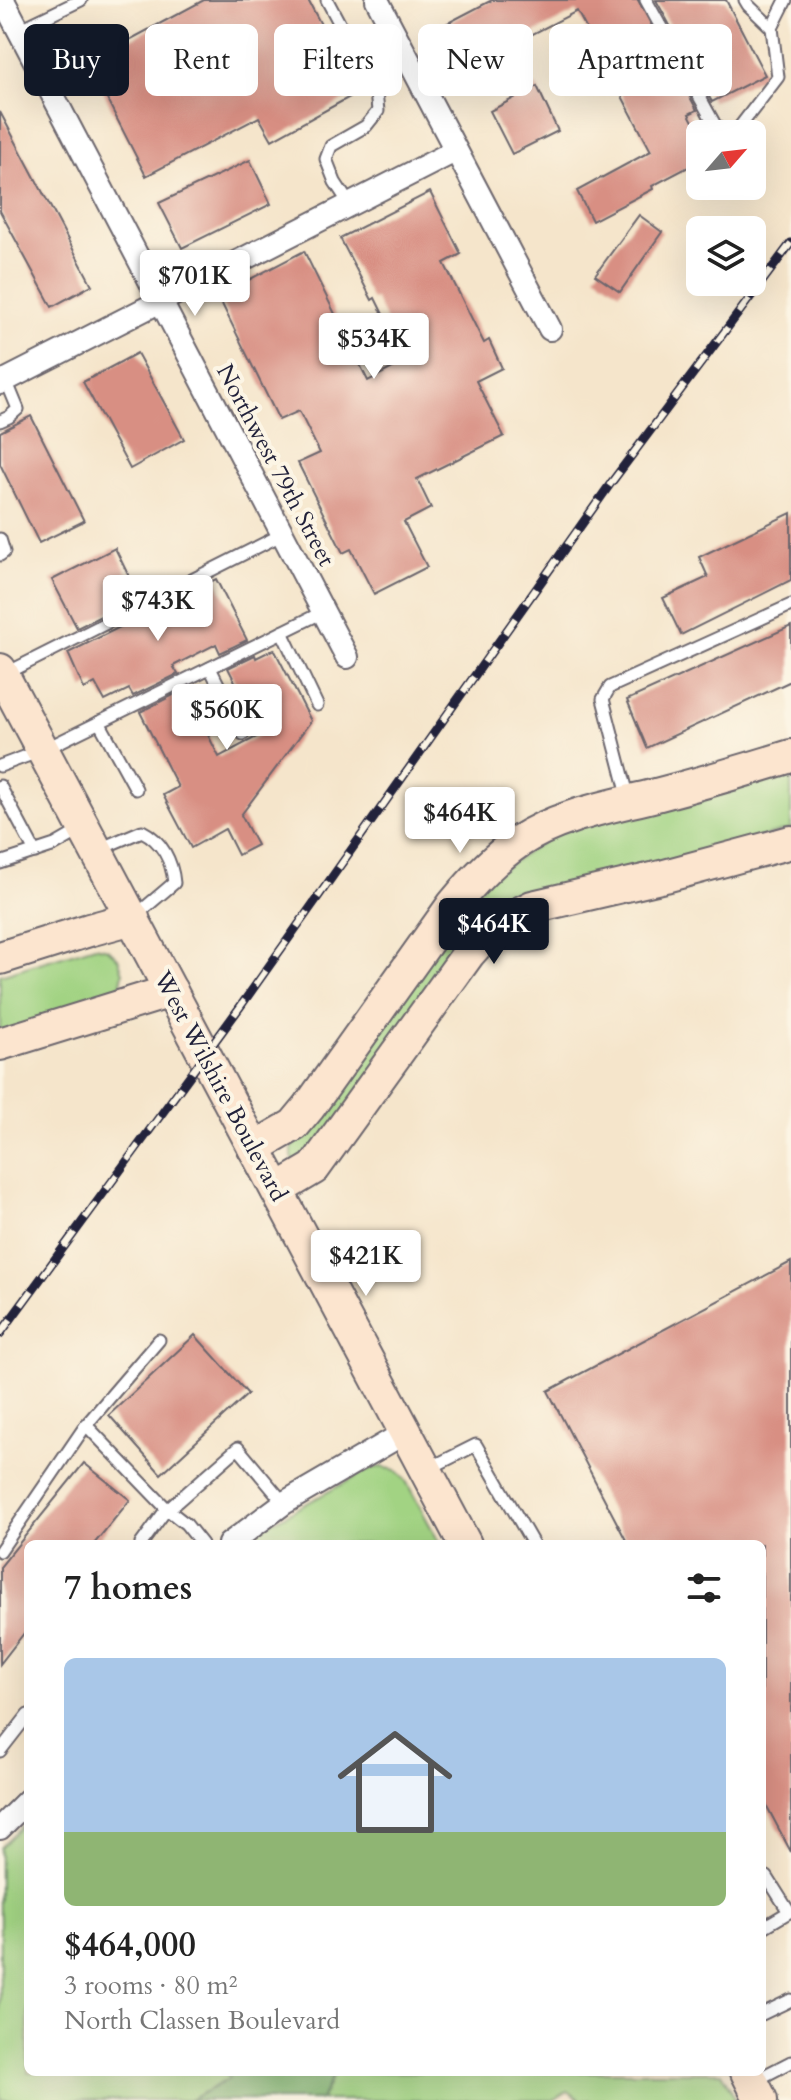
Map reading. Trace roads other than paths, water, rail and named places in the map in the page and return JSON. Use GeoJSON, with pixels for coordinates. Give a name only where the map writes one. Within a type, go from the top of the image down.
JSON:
{"type":"FeatureCollection","features":[{"type":"Feature","properties":{"kind":"street","name":"Northwest 79th Street"},"geometry":{"type":"LineString","coordinates":[[3,0],[347,657]]}},
{"type":"Feature","properties":{"kind":"street"},"geometry":{"type":"LineString","coordinates":[[377,0],[550,329]]}},
{"type":"Feature","properties":{"kind":"street"},"geometry":{"type":"LineString","coordinates":[[3,381],[455,151]]}},
{"type":"Feature","properties":{"kind":"street","name":"West Wilshire Boulevard"},"geometry":{"type":"LineString","coordinates":[[1,673],[463,1540]]}},
{"type":"Feature","properties":{"kind":"street"},"geometry":{"type":"LineString","coordinates":[[254,1148],[294,1125],[453,905],[474,880],[519,841],[549,825],[583,813],[791,756]]}},
{"type":"Feature","properties":{"kind":"street"},"geometry":{"type":"LineString","coordinates":[[277,1190],[314,1168],[469,953],[500,923],[532,907],[791,842]]}},
{"type":"Feature","properties":{"kind":"street"},"geometry":{"type":"LineString","coordinates":[[0,958],[133,918]]}},
{"type":"Feature","properties":{"kind":"street"},"geometry":{"type":"LineString","coordinates":[[0,1044],[171,991]]}},
{"type":"Feature","properties":{"kind":"street"},"geometry":{"type":"LineString","coordinates":[[234,1540],[284,1503],[406,1432]]}},
{"type":"Feature","properties":{"kind":"street"},"geometry":{"type":"LineString","coordinates":[[0,1828],[24,1804]]}},
{"type":"Feature","properties":{"kind":"lane"},"geometry":{"type":"LineString","coordinates":[[19,30],[81,0]]}},
{"type":"Feature","properties":{"kind":"lane"},"geometry":{"type":"LineString","coordinates":[[327,0],[376,92],[378,111],[366,126],[331,146],[326,159],[335,182],[350,205]]}},
{"type":"Feature","properties":{"kind":"lane"},"geometry":{"type":"LineString","coordinates":[[646,0],[712,120]]}},
{"type":"Feature","properties":{"kind":"lane"},"geometry":{"type":"LineString","coordinates":[[745,0],[772,28]]}},
{"type":"Feature","properties":{"kind":"lane"},"geometry":{"type":"LineString","coordinates":[[745,120],[778,77],[772,28],[786,0]]}},
{"type":"Feature","properties":{"kind":"lane"},"geometry":{"type":"LineString","coordinates":[[0,421],[18,409],[3,381]]}},
{"type":"Feature","properties":{"kind":"lane"},"geometry":{"type":"LineString","coordinates":[[1,673],[283,534]]}},
{"type":"Feature","properties":{"kind":"lane"},"geometry":{"type":"LineString","coordinates":[[0,539],[4,552],[0,555]]}},
{"type":"Feature","properties":{"kind":"lane"},"geometry":{"type":"LineString","coordinates":[[630,802],[603,699],[610,687],[791,605]]}},
{"type":"Feature","properties":{"kind":"lane"},"geometry":{"type":"LineString","coordinates":[[0,766],[43,750],[323,612]]}},
{"type":"Feature","properties":{"kind":"lane"},"geometry":{"type":"LineString","coordinates":[[282,632],[317,705]]}},
{"type":"Feature","properties":{"kind":"lane"},"geometry":{"type":"LineString","coordinates":[[210,668],[243,734]]}},
{"type":"Feature","properties":{"kind":"lane"},"geometry":{"type":"LineString","coordinates":[[99,722],[136,789]]}},
{"type":"Feature","properties":{"kind":"lane"},"geometry":{"type":"LineString","coordinates":[[0,786],[35,852]]}},
{"type":"Feature","properties":{"kind":"lane"},"geometry":{"type":"LineString","coordinates":[[0,863],[55,845],[142,831],[153,836],[172,865],[174,883],[133,918]]}},
{"type":"Feature","properties":{"kind":"lane"},"geometry":{"type":"LineString","coordinates":[[0,1551],[86,1425],[159,1340]]}},
{"type":"Feature","properties":{"kind":"lane"},"geometry":{"type":"LineString","coordinates":[[86,1425],[199,1540]]}},
{"type":"Feature","properties":{"kind":"lane"},"geometry":{"type":"LineString","coordinates":[[426,1470],[476,1445],[531,1540]]}},
{"type":"Feature","properties":{"kind":"lane"},"geometry":{"type":"LineString","coordinates":[[144,1540],[168,1510],[238,1448],[284,1503]]}},
{"type":"Feature","properties":{"kind":"lane"},"geometry":{"type":"LineString","coordinates":[[0,1751],[24,1720]]}},
{"type":"Feature","properties":{"kind":"lane"},"geometry":{"type":"LineString","coordinates":[[766,1877],[789,1912],[766,1926]]}},
{"type":"Feature","properties":{"kind":"lane"},"geometry":{"type":"LineString","coordinates":[[766,2012],[791,2000]]}},
{"type":"Feature","properties":{"kind":"lane"},"geometry":{"type":"LineString","coordinates":[[753,2085],[791,2062]]}},
{"type":"Feature","properties":{"kind":"railway"},"geometry":{"type":"LineString","coordinates":[[0,1334],[240,1007],[611,483],[791,243]]}}]}
